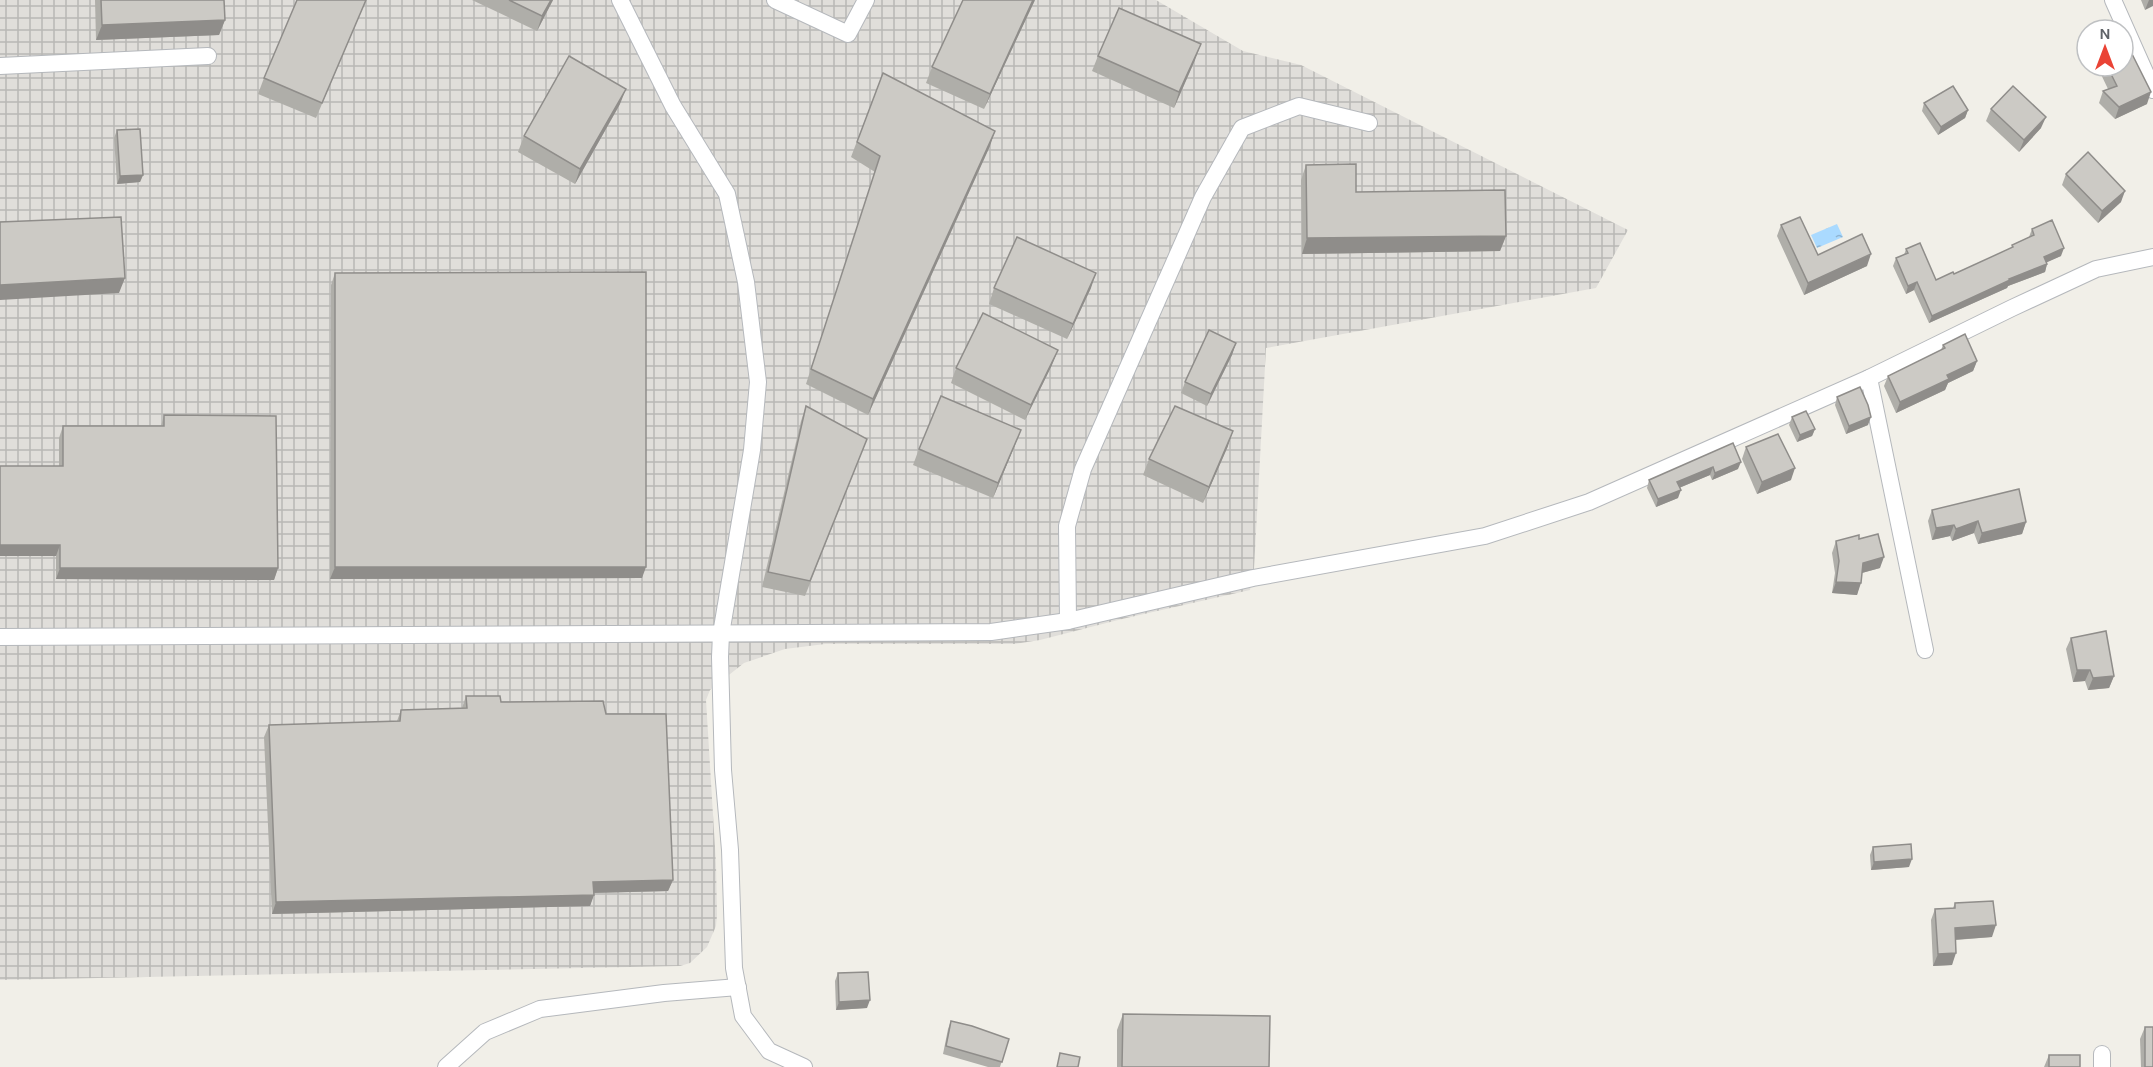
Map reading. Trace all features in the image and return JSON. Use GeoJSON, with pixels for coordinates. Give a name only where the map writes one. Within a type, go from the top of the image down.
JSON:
{"type":"FeatureCollection","features":[{"type":"Feature","properties":{"kind":"street"},"geometry":{"type":"LineString","coordinates":[[620,0],[673,105],[727,194],[746,282],[758,382],[752,450],[721,634],[720,657],[723,770],[730,850],[734,968],[743,1016],[769,1051],[804,1067]]}},
{"type":"Feature","properties":{"kind":"street"},"geometry":{"type":"LineString","coordinates":[[775,0],[848,34],[866,0]]}},
{"type":"Feature","properties":{"kind":"street"},"geometry":{"type":"LineString","coordinates":[[2114,0],[2153,90]]}},
{"type":"Feature","properties":{"kind":"street"},"geometry":{"type":"LineString","coordinates":[[0,66],[208,56]]}},
{"type":"Feature","properties":{"kind":"street"},"geometry":{"type":"LineString","coordinates":[[1068,621],[1067,526],[1083,469],[1203,197],[1242,128],[1299,106],[1368,123]]}},
{"type":"Feature","properties":{"kind":"street"},"geometry":{"type":"LineString","coordinates":[[0,637],[991,632],[1068,621],[1252,578],[1485,536],[1589,502],[1869,378],[2096,269],[2153,257]]}},
{"type":"Feature","properties":{"kind":"street"},"geometry":{"type":"LineString","coordinates":[[1869,378],[1925,650]]}},
{"type":"Feature","properties":{"kind":"street"},"geometry":{"type":"LineString","coordinates":[[446,1067],[485,1032],[540,1009],[664,993],[738,987]]}},
{"type":"Feature","properties":{"kind":"shaded area"},"geometry":{"type":"Polygon","coordinates":[[[0,0],[1156,0],[1243,51],[1301,65],[1628,230],[1596,288],[1266,348],[1254,569],[1250,590],[1040,640],[1014,644],[825,644],[785,649],[744,663],[710,690],[706,700],[717,915],[716,926],[707,947],[690,963],[680,966],[0,980],[0,0]]]}},
{"type":"Feature","properties":{"kind":"water"},"geometry":{"type":"Polygon","coordinates":[[[1837,224],[1843,237],[1817,248],[1811,235],[1837,224]]]}},
{"type":"Feature","properties":{"kind":"building"},"geometry":{"type":"Polygon","coordinates":[[[101,0],[224,0],[225,20],[102,25],[101,0]]]}},
{"type":"Feature","properties":{"kind":"building"},"geometry":{"type":"Polygon","coordinates":[[[297,0],[366,0],[322,103],[264,78],[297,0]]]}},
{"type":"Feature","properties":{"kind":"building"},"geometry":{"type":"Polygon","coordinates":[[[509,0],[551,0],[542,16],[509,0]]]}},
{"type":"Feature","properties":{"kind":"building"},"geometry":{"type":"Polygon","coordinates":[[[963,0],[1033,0],[990,94],[932,67],[963,0]]]}},
{"type":"Feature","properties":{"kind":"building"},"geometry":{"type":"Polygon","coordinates":[[[1119,8],[1201,44],[1179,92],[1098,56],[1119,8]]]}},
{"type":"Feature","properties":{"kind":"building"},"geometry":{"type":"Polygon","coordinates":[[[569,56],[626,89],[580,169],[524,136],[569,56]]]}},
{"type":"Feature","properties":{"kind":"building"},"geometry":{"type":"Polygon","coordinates":[[[2135,60],[2151,92],[2119,107],[2103,91],[2117,86],[2113,78],[2135,78],[2135,60]]]}},
{"type":"Feature","properties":{"kind":"building"},"geometry":{"type":"Polygon","coordinates":[[[883,73],[995,131],[873,399],[811,369],[880,156],[857,142],[883,73]]]}},
{"type":"Feature","properties":{"kind":"building"},"geometry":{"type":"Polygon","coordinates":[[[1953,86],[1968,110],[1941,127],[1924,103],[1953,86]]]}},
{"type":"Feature","properties":{"kind":"building"},"geometry":{"type":"Polygon","coordinates":[[[2013,86],[2046,117],[2024,140],[1991,109],[2013,86]]]}},
{"type":"Feature","properties":{"kind":"building"},"geometry":{"type":"Polygon","coordinates":[[[140,129],[143,175],[120,176],[117,130],[140,129]]]}},
{"type":"Feature","properties":{"kind":"building"},"geometry":{"type":"Polygon","coordinates":[[[2088,152],[2125,191],[2102,211],[2066,174],[2088,152]]]}},
{"type":"Feature","properties":{"kind":"building"},"geometry":{"type":"Polygon","coordinates":[[[1356,164],[1356,192],[1505,190],[1506,236],[1307,238],[1306,165],[1356,164]]]}},
{"type":"Feature","properties":{"kind":"building"},"geometry":{"type":"Polygon","coordinates":[[[121,217],[125,278],[0,285],[0,222],[121,217]]]}},
{"type":"Feature","properties":{"kind":"building"},"geometry":{"type":"Polygon","coordinates":[[[1800,217],[1818,255],[1862,234],[1871,254],[1808,283],[1781,225],[1800,217]]]}},
{"type":"Feature","properties":{"kind":"building"},"geometry":{"type":"Polygon","coordinates":[[[2052,220],[2064,248],[2044,257],[2047,264],[2009,279],[1932,316],[1917,282],[1908,286],[1896,258],[1908,253],[1906,249],[1920,243],[1936,280],[2013,247],[2012,245],[2034,235],[2032,229],[2052,220]]]}},
{"type":"Feature","properties":{"kind":"building"},"geometry":{"type":"Polygon","coordinates":[[[1017,237],[1096,273],[1073,324],[994,288],[1017,237]]]}},
{"type":"Feature","properties":{"kind":"building"},"geometry":{"type":"Polygon","coordinates":[[[646,272],[646,567],[335,567],[335,273],[646,272]]]}},
{"type":"Feature","properties":{"kind":"building"},"geometry":{"type":"Polygon","coordinates":[[[983,313],[1058,350],[1031,405],[956,368],[983,313]]]}},
{"type":"Feature","properties":{"kind":"building"},"geometry":{"type":"Polygon","coordinates":[[[1209,330],[1236,343],[1211,394],[1185,382],[1209,330]]]}},
{"type":"Feature","properties":{"kind":"building"},"geometry":{"type":"Polygon","coordinates":[[[1965,334],[1977,361],[1947,375],[1949,379],[1900,402],[1888,376],[1945,348],[1943,345],[1965,334]]]}},
{"type":"Feature","properties":{"kind":"building"},"geometry":{"type":"Polygon","coordinates":[[[1860,387],[1871,417],[1849,426],[1837,397],[1860,387]]]}},
{"type":"Feature","properties":{"kind":"building"},"geometry":{"type":"Polygon","coordinates":[[[941,396],[1021,430],[998,483],[919,449],[941,396]]]}},
{"type":"Feature","properties":{"kind":"building"},"geometry":{"type":"Polygon","coordinates":[[[806,406],[867,439],[810,581],[768,572],[806,406]]]}},
{"type":"Feature","properties":{"kind":"building"},"geometry":{"type":"Polygon","coordinates":[[[1175,406],[1233,431],[1209,487],[1149,459],[1175,406]]]}},
{"type":"Feature","properties":{"kind":"building"},"geometry":{"type":"Polygon","coordinates":[[[1806,411],[1815,429],[1800,435],[1792,417],[1806,411]]]}},
{"type":"Feature","properties":{"kind":"building"},"geometry":{"type":"Polygon","coordinates":[[[164,415],[276,416],[278,568],[60,568],[60,545],[0,545],[0,466],[63,466],[63,426],[164,426],[164,415]]]}},
{"type":"Feature","properties":{"kind":"building"},"geometry":{"type":"Polygon","coordinates":[[[1778,434],[1795,468],[1762,482],[1746,447],[1778,434]]]}},
{"type":"Feature","properties":{"kind":"building"},"geometry":{"type":"Polygon","coordinates":[[[1733,443],[1741,462],[1715,473],[1713,467],[1677,482],[1681,490],[1658,499],[1649,480],[1733,443]]]}},
{"type":"Feature","properties":{"kind":"building"},"geometry":{"type":"Polygon","coordinates":[[[2019,489],[2026,522],[1982,533],[1978,521],[1956,529],[1954,525],[1936,528],[1932,510],[2019,489]]]}},
{"type":"Feature","properties":{"kind":"building"},"geometry":{"type":"Polygon","coordinates":[[[1878,534],[1884,557],[1863,563],[1861,583],[1836,582],[1839,561],[1836,541],[1859,535],[1859,539],[1878,534]]]}},
{"type":"Feature","properties":{"kind":"building"},"geometry":{"type":"Polygon","coordinates":[[[2106,631],[2114,676],[2093,678],[2090,670],[2077,670],[2071,638],[2106,631]]]}},
{"type":"Feature","properties":{"kind":"building"},"geometry":{"type":"Polygon","coordinates":[[[466,696],[500,696],[501,702],[603,701],[606,714],[666,714],[673,880],[593,882],[594,895],[276,902],[269,725],[400,721],[401,710],[467,708],[466,696]]]}},
{"type":"Feature","properties":{"kind":"building"},"geometry":{"type":"Polygon","coordinates":[[[1911,844],[1912,859],[1874,862],[1873,847],[1911,844]]]}},
{"type":"Feature","properties":{"kind":"building"},"geometry":{"type":"Polygon","coordinates":[[[1993,901],[1996,925],[1955,928],[1956,953],[1938,954],[1935,909],[1955,908],[1955,903],[1993,901]]]}},
{"type":"Feature","properties":{"kind":"building"},"geometry":{"type":"Polygon","coordinates":[[[868,972],[870,1000],[839,1002],[838,973],[868,972]]]}},
{"type":"Feature","properties":{"kind":"building"},"geometry":{"type":"Polygon","coordinates":[[[1123,1014],[1270,1016],[1269,1067],[1122,1067],[1123,1014]]]}},
{"type":"Feature","properties":{"kind":"building"},"geometry":{"type":"Polygon","coordinates":[[[951,1021],[1009,1039],[1002,1062],[946,1046],[951,1021]]]}},
{"type":"Feature","properties":{"kind":"building"},"geometry":{"type":"Polygon","coordinates":[[[2145,1027],[2153,1027],[2153,1067],[2145,1067],[2145,1027]]]}},
{"type":"Feature","properties":{"kind":"building"},"geometry":{"type":"Polygon","coordinates":[[[1060,1053],[1080,1057],[1078,1067],[1057,1067],[1060,1053]]]}},
{"type":"Feature","properties":{"kind":"building"},"geometry":{"type":"Polygon","coordinates":[[[2049,1055],[2080,1055],[2080,1067],[2049,1067],[2049,1055]]]}}]}
